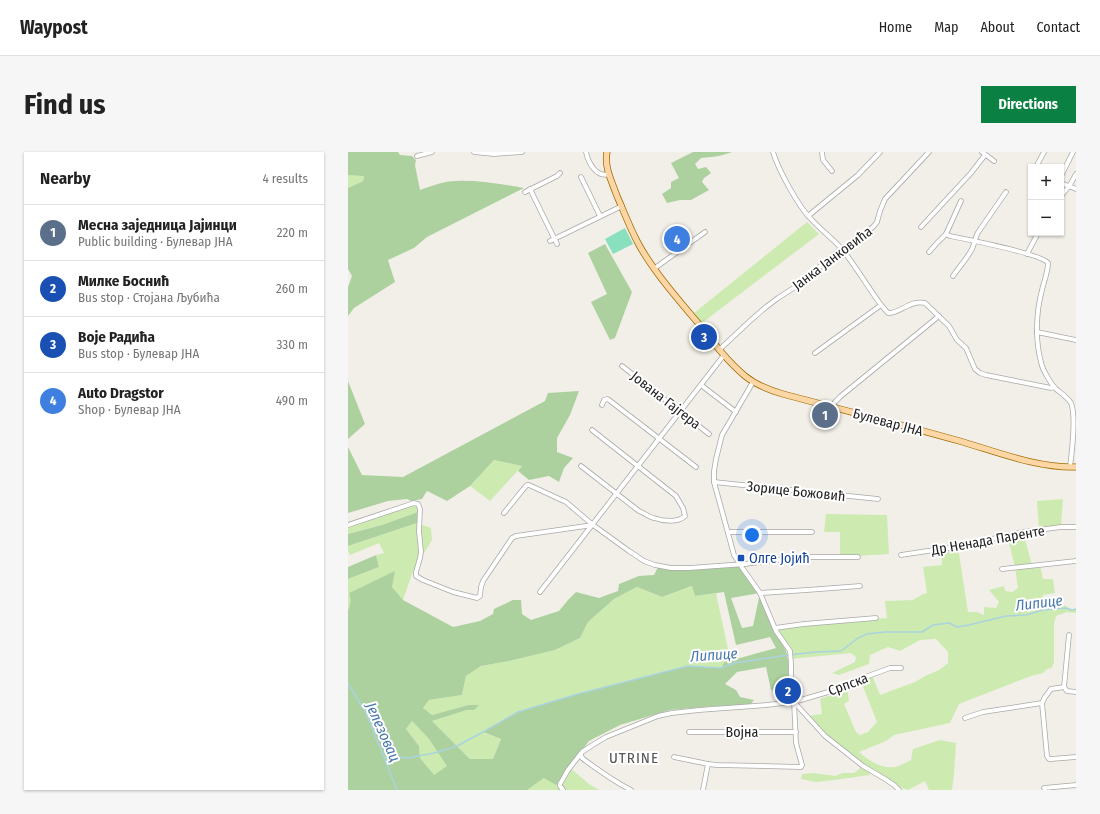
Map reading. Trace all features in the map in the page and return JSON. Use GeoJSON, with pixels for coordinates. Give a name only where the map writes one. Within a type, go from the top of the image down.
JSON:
{"type":"FeatureCollection","features":[{"type":"Feature","properties":{"kind":"main road","name":"Булевар ЈНА"},"geometry":{"type":"LineString","coordinates":[[607,152],[606,164],[609,174],[638,243],[655,268],[724,355],[736,368],[753,382],[770,390],[1038,463],[1073,467]]}},
{"type":"Feature","properties":{"kind":"street"},"geometry":{"type":"LineString","coordinates":[[417,156],[432,152]]}},
{"type":"Feature","properties":{"kind":"street"},"geometry":{"type":"LineString","coordinates":[[474,152],[494,154],[522,152]]}},
{"type":"Feature","properties":{"kind":"street"},"geometry":{"type":"LineString","coordinates":[[584,152],[596,171],[603,175],[609,174]]}},
{"type":"Feature","properties":{"kind":"street"},"geometry":{"type":"LineString","coordinates":[[773,152],[790,188],[808,216],[842,250],[885,310],[890,313],[913,303],[925,303],[949,326],[957,340],[966,348],[975,369],[980,373],[1051,388],[1054,387]]}},
{"type":"Feature","properties":{"kind":"street"},"geometry":{"type":"LineString","coordinates":[[822,152],[823,160],[832,171]]}},
{"type":"Feature","properties":{"kind":"street"},"geometry":{"type":"LineString","coordinates":[[808,216],[858,174],[880,152]]}},
{"type":"Feature","properties":{"kind":"street","name":"Јанка Јанковића"},"geometry":{"type":"LineString","coordinates":[[720,350],[753,318],[778,298],[803,282],[826,261],[836,253],[847,248],[876,223],[885,199],[929,152]]}},
{"type":"Feature","properties":{"kind":"street"},"geometry":{"type":"LineString","coordinates":[[1038,164],[1044,152]]}},
{"type":"Feature","properties":{"kind":"street"},"geometry":{"type":"LineString","coordinates":[[1064,170],[1073,152]]}},
{"type":"Feature","properties":{"kind":"street"},"geometry":{"type":"LineString","coordinates":[[921,227],[971,173],[984,153],[994,161]]}},
{"type":"Feature","properties":{"kind":"street"},"geometry":{"type":"LineString","coordinates":[[525,192],[557,176],[560,173]]}},
{"type":"Feature","properties":{"kind":"street"},"geometry":{"type":"LineString","coordinates":[[1064,193],[1076,174]]}},
{"type":"Feature","properties":{"kind":"street"},"geometry":{"type":"LineString","coordinates":[[581,177],[600,216]]}},
{"type":"Feature","properties":{"kind":"street"},"geometry":{"type":"LineString","coordinates":[[1064,184],[1076,189]]}},
{"type":"Feature","properties":{"kind":"street"},"geometry":{"type":"LineString","coordinates":[[530,189],[552,240],[557,244]]}},
{"type":"Feature","properties":{"kind":"street"},"geometry":{"type":"LineString","coordinates":[[953,276],[970,252],[979,230],[1006,192]]}},
{"type":"Feature","properties":{"kind":"street"},"geometry":{"type":"LineString","coordinates":[[929,252],[946,234],[961,202]]}},
{"type":"Feature","properties":{"kind":"street"},"geometry":{"type":"LineString","coordinates":[[552,240],[622,206]]}},
{"type":"Feature","properties":{"kind":"street"},"geometry":{"type":"LineString","coordinates":[[655,268],[704,232]]}},
{"type":"Feature","properties":{"kind":"street"},"geometry":{"type":"LineString","coordinates":[[946,234],[1027,254],[1046,260],[1048,263],[1038,309],[1037,332],[1039,352],[1041,365],[1054,387],[1075,407],[1073,467]]}},
{"type":"Feature","properties":{"kind":"street"},"geometry":{"type":"LineString","coordinates":[[1027,254],[1036,236]]}},
{"type":"Feature","properties":{"kind":"street"},"geometry":{"type":"LineString","coordinates":[[815,353],[881,305]]}},
{"type":"Feature","properties":{"kind":"street"},"geometry":{"type":"LineString","coordinates":[[832,407],[841,396],[939,316]]}},
{"type":"Feature","properties":{"kind":"street"},"geometry":{"type":"LineString","coordinates":[[1037,332],[1076,340]]}},
{"type":"Feature","properties":{"kind":"street"},"geometry":{"type":"LineString","coordinates":[[540,592],[724,355]]}},
{"type":"Feature","properties":{"kind":"street","name":"Јована Гајгера"},"geometry":{"type":"LineString","coordinates":[[622,366],[709,434]]}},
{"type":"Feature","properties":{"kind":"street"},"geometry":{"type":"LineString","coordinates":[[674,757],[708,764],[731,766],[801,767],[802,765],[796,743],[790,655],[775,628],[760,592],[734,554],[714,482],[714,467],[720,442],[725,430],[753,382]]}},
{"type":"Feature","properties":{"kind":"street"},"geometry":{"type":"LineString","coordinates":[[702,385],[736,412]]}},
{"type":"Feature","properties":{"kind":"street"},"geometry":{"type":"LineString","coordinates":[[602,404],[604,400],[609,400],[696,467]]}},
{"type":"Feature","properties":{"kind":"street"},"geometry":{"type":"LineString","coordinates":[[581,466],[639,511],[653,518],[670,520],[682,519],[685,516],[682,504],[674,494],[592,430]]}},
{"type":"Feature","properties":{"kind":"street","name":"Зорице Божовић"},"geometry":{"type":"LineString","coordinates":[[714,482],[878,499]]}},
{"type":"Feature","properties":{"kind":"street"},"geometry":{"type":"LineString","coordinates":[[504,513],[524,487],[529,485],[566,502],[593,524],[644,561],[671,568],[740,564],[800,557],[858,557]]}},
{"type":"Feature","properties":{"kind":"street"},"geometry":{"type":"LineString","coordinates":[[348,525],[418,504],[420,509],[419,526],[421,552],[416,576],[453,592],[477,598],[480,596],[483,581],[512,538],[516,536],[593,524]]}},
{"type":"Feature","properties":{"kind":"street","name":"Др Ненада Паренте"},"geometry":{"type":"LineString","coordinates":[[901,555],[972,546],[996,538],[1023,532],[1061,527],[1076,527]]}},
{"type":"Feature","properties":{"kind":"street"},"geometry":{"type":"LineString","coordinates":[[728,532],[812,532]]}},
{"type":"Feature","properties":{"kind":"street"},"geometry":{"type":"LineString","coordinates":[[1002,569],[1076,561]]}},
{"type":"Feature","properties":{"kind":"street"},"geometry":{"type":"LineString","coordinates":[[760,592],[860,586]]}},
{"type":"Feature","properties":{"kind":"street"},"geometry":{"type":"LineString","coordinates":[[775,628],[876,618]]}},
{"type":"Feature","properties":{"kind":"street"},"geometry":{"type":"LineString","coordinates":[[1069,635],[1064,687],[1067,691],[1076,692]]}},
{"type":"Feature","properties":{"kind":"street","name":"Српска"},"geometry":{"type":"LineString","coordinates":[[563,790],[560,784],[568,770],[584,751],[606,737],[646,720],[662,715],[698,710],[794,702],[835,690],[890,668],[900,668]]}},
{"type":"Feature","properties":{"kind":"street"},"geometry":{"type":"LineString","coordinates":[[1064,687],[1051,689],[1044,697],[1042,703],[1047,758],[1076,757]]}},
{"type":"Feature","properties":{"kind":"street"},"geometry":{"type":"LineString","coordinates":[[794,702],[825,736],[863,766],[885,779],[899,790]]}},
{"type":"Feature","properties":{"kind":"street"},"geometry":{"type":"LineString","coordinates":[[965,718],[982,712],[1042,703]]}},
{"type":"Feature","properties":{"kind":"street","name":"Војна"},"geometry":{"type":"LineString","coordinates":[[689,732],[796,732]]}},
{"type":"Feature","properties":{"kind":"street"},"geometry":{"type":"LineString","coordinates":[[581,754],[582,758],[608,778],[631,790]]}},
{"type":"Feature","properties":{"kind":"street"},"geometry":{"type":"LineString","coordinates":[[703,790],[708,764]]}},
{"type":"Feature","properties":{"kind":"street"},"geometry":{"type":"LineString","coordinates":[[1044,788],[1076,785]]}},
{"type":"Feature","properties":{"kind":"green space"},"geometry":{"type":"Polygon","coordinates":[[[348,152],[398,152],[400,155],[412,156],[416,160],[415,165],[420,190],[451,181],[481,182],[524,188],[427,237],[414,248],[388,260],[395,282],[354,308],[348,316],[348,287],[352,276],[348,269],[348,188],[363,181],[364,176],[348,175],[348,152]]]}},
{"type":"Feature","properties":{"kind":"green space"},"geometry":{"type":"Polygon","coordinates":[[[693,152],[732,152],[713,157],[701,158],[695,164],[698,169],[706,167],[711,173],[704,178],[702,182],[709,190],[691,200],[680,200],[667,203],[662,194],[671,188],[671,182],[679,178],[671,163],[693,152]]]}},
{"type":"Feature","properties":{"kind":"green space"},"geometry":{"type":"Polygon","coordinates":[[[348,175],[364,175],[363,181],[348,188],[348,175]]]}},
{"type":"Feature","properties":{"kind":"green space"},"geometry":{"type":"Polygon","coordinates":[[[807,222],[819,234],[702,323],[694,313],[807,222]]]}},
{"type":"Feature","properties":{"kind":"green space"},"geometry":{"type":"Polygon","coordinates":[[[625,228],[633,244],[613,254],[605,239],[625,228]]]}},
{"type":"Feature","properties":{"kind":"green space"},"geometry":{"type":"Polygon","coordinates":[[[605,244],[632,292],[615,338],[610,340],[591,302],[607,294],[588,253],[605,244]]]}},
{"type":"Feature","properties":{"kind":"green space"},"geometry":{"type":"Polygon","coordinates":[[[348,381],[365,424],[348,439],[348,381]]]}},
{"type":"Feature","properties":{"kind":"green space"},"geometry":{"type":"Polygon","coordinates":[[[579,391],[570,415],[557,438],[557,452],[573,458],[564,468],[559,482],[549,476],[529,480],[518,471],[522,466],[494,460],[470,486],[447,501],[427,491],[422,499],[411,501],[407,499],[388,501],[348,513],[348,447],[362,475],[403,477],[545,401],[548,393],[579,391]]]}},
{"type":"Feature","properties":{"kind":"green space"},"geometry":{"type":"Polygon","coordinates":[[[494,460],[522,466],[490,501],[470,486],[494,460]]]}},
{"type":"Feature","properties":{"kind":"green space"},"geometry":{"type":"Polygon","coordinates":[[[1063,499],[1061,527],[1039,530],[1037,501],[1063,499]]]}},
{"type":"Feature","properties":{"kind":"green space"},"geometry":{"type":"Polygon","coordinates":[[[415,505],[419,507],[418,512],[382,525],[348,534],[348,524],[415,505]]]}},
{"type":"Feature","properties":{"kind":"green space"},"geometry":{"type":"Polygon","coordinates":[[[418,512],[417,523],[348,546],[348,534],[382,525],[418,512]]]}},
{"type":"Feature","properties":{"kind":"green space"},"geometry":{"type":"Polygon","coordinates":[[[826,514],[887,515],[889,554],[840,557],[840,532],[824,532],[826,514]]]}},
{"type":"Feature","properties":{"kind":"green space"},"geometry":{"type":"Polygon","coordinates":[[[417,523],[431,528],[432,540],[413,571],[403,600],[392,587],[394,572],[349,593],[350,606],[348,610],[348,579],[379,567],[376,555],[384,553],[379,543],[350,555],[348,546],[417,523]]]}},
{"type":"Feature","properties":{"kind":"green space"},"geometry":{"type":"Polygon","coordinates":[[[1023,532],[1032,565],[1040,565],[1043,579],[1053,579],[1055,593],[1043,595],[1042,602],[1047,606],[1064,605],[1072,610],[1076,609],[1076,613],[1067,612],[1056,616],[1054,624],[1054,662],[1052,668],[1047,669],[1043,673],[1031,676],[959,704],[950,723],[894,735],[886,741],[859,752],[867,759],[877,764],[893,767],[899,766],[911,760],[913,749],[940,740],[956,743],[952,790],[929,790],[925,781],[908,790],[894,785],[869,770],[870,775],[834,780],[816,782],[801,779],[802,774],[814,773],[835,776],[843,773],[854,773],[863,766],[825,736],[808,716],[822,714],[820,699],[837,693],[847,687],[849,701],[844,704],[856,732],[860,735],[868,732],[877,722],[860,679],[872,675],[880,695],[915,682],[939,670],[948,663],[948,652],[936,639],[920,640],[900,651],[888,647],[870,655],[869,664],[839,675],[832,673],[855,662],[856,657],[851,653],[791,659],[790,653],[775,628],[887,618],[885,601],[913,600],[927,593],[923,567],[942,565],[941,549],[958,547],[968,612],[977,612],[984,615],[984,607],[996,608],[999,602],[989,590],[1004,586],[1005,591],[1012,592],[1018,588],[1015,567],[1007,535],[1023,532]]]}},
{"type":"Feature","properties":{"kind":"green space"},"geometry":{"type":"Polygon","coordinates":[[[376,555],[379,567],[348,579],[348,567],[376,555]]]}},
{"type":"Feature","properties":{"kind":"green space"},"geometry":{"type":"Polygon","coordinates":[[[740,564],[760,593],[786,651],[788,660],[788,694],[771,690],[766,667],[737,672],[725,684],[736,690],[740,697],[754,700],[750,705],[714,706],[670,710],[620,725],[589,741],[556,785],[544,778],[527,790],[348,790],[349,593],[395,571],[392,587],[403,600],[453,627],[480,621],[493,614],[494,609],[513,600],[521,600],[522,614],[531,620],[559,611],[576,592],[599,598],[618,591],[619,584],[639,576],[654,575],[658,567],[681,568],[740,564]],[[692,586],[662,597],[637,587],[614,599],[588,622],[580,638],[555,650],[481,666],[466,676],[462,695],[429,700],[423,708],[432,715],[468,705],[479,705],[474,710],[467,710],[432,721],[470,759],[493,759],[501,739],[483,732],[518,712],[578,694],[688,666],[721,668],[729,654],[740,658],[776,648],[770,637],[736,645],[724,592],[695,596],[692,586]],[[760,593],[731,598],[742,628],[753,626],[760,593]],[[412,721],[406,729],[419,746],[420,758],[434,775],[447,766],[429,739],[412,721]]]}},
{"type":"Feature","properties":{"kind":"green space"},"geometry":{"type":"Polygon","coordinates":[[[693,586],[695,596],[716,593],[729,654],[721,668],[688,666],[578,694],[518,712],[484,733],[501,739],[493,759],[470,759],[432,721],[467,710],[474,710],[468,705],[432,715],[423,708],[429,700],[462,695],[466,676],[481,666],[555,650],[580,638],[588,622],[614,599],[637,587],[662,597],[693,586]]]}},
{"type":"Feature","properties":{"kind":"green space"},"geometry":{"type":"Polygon","coordinates":[[[412,721],[429,739],[448,766],[434,776],[420,758],[419,746],[406,729],[412,721]]]}},
{"type":"Feature","properties":{"kind":"green space"},"geometry":{"type":"Polygon","coordinates":[[[569,767],[589,784],[599,790],[527,790],[544,778],[569,767]]]}},
{"type":"Feature","properties":{"kind":"waterway","name":"Липице"},"geometry":{"type":"LineString","coordinates":[[384,757],[389,756],[408,758],[434,753],[457,746],[518,712],[578,694],[688,666],[721,668],[735,663],[781,656],[841,651],[858,638],[867,634],[884,632],[922,632],[933,625],[949,623],[957,627],[1006,616],[1026,615],[1043,610],[1066,608],[1072,610],[1076,609]]}},
{"type":"Feature","properties":{"kind":"waterway","name":"Јелезовац"},"geometry":{"type":"LineString","coordinates":[[348,683],[366,713],[397,790]]}},
{"type":"Feature","properties":{"kind":"place","name":"Auto Dragstor"},"geometry":{"type":"Point","coordinates":[677,239]}},
{"type":"Feature","properties":{"kind":"place","name":"Воје Радића"},"geometry":{"type":"Point","coordinates":[704,337]}},
{"type":"Feature","properties":{"kind":"place","name":"Месна заједница Јајинци"},"geometry":{"type":"Point","coordinates":[825,415]}},
{"type":"Feature","properties":{"kind":"place","name":"Олге Јојић"},"geometry":{"type":"Point","coordinates":[741,558]}},
{"type":"Feature","properties":{"kind":"place","name":"Милке Боснић"},"geometry":{"type":"Point","coordinates":[788,691]}},
{"type":"Feature","properties":{"kind":"district","name":"UTRINE"},"geometry":{"type":"Point","coordinates":[634,758]}}]}
